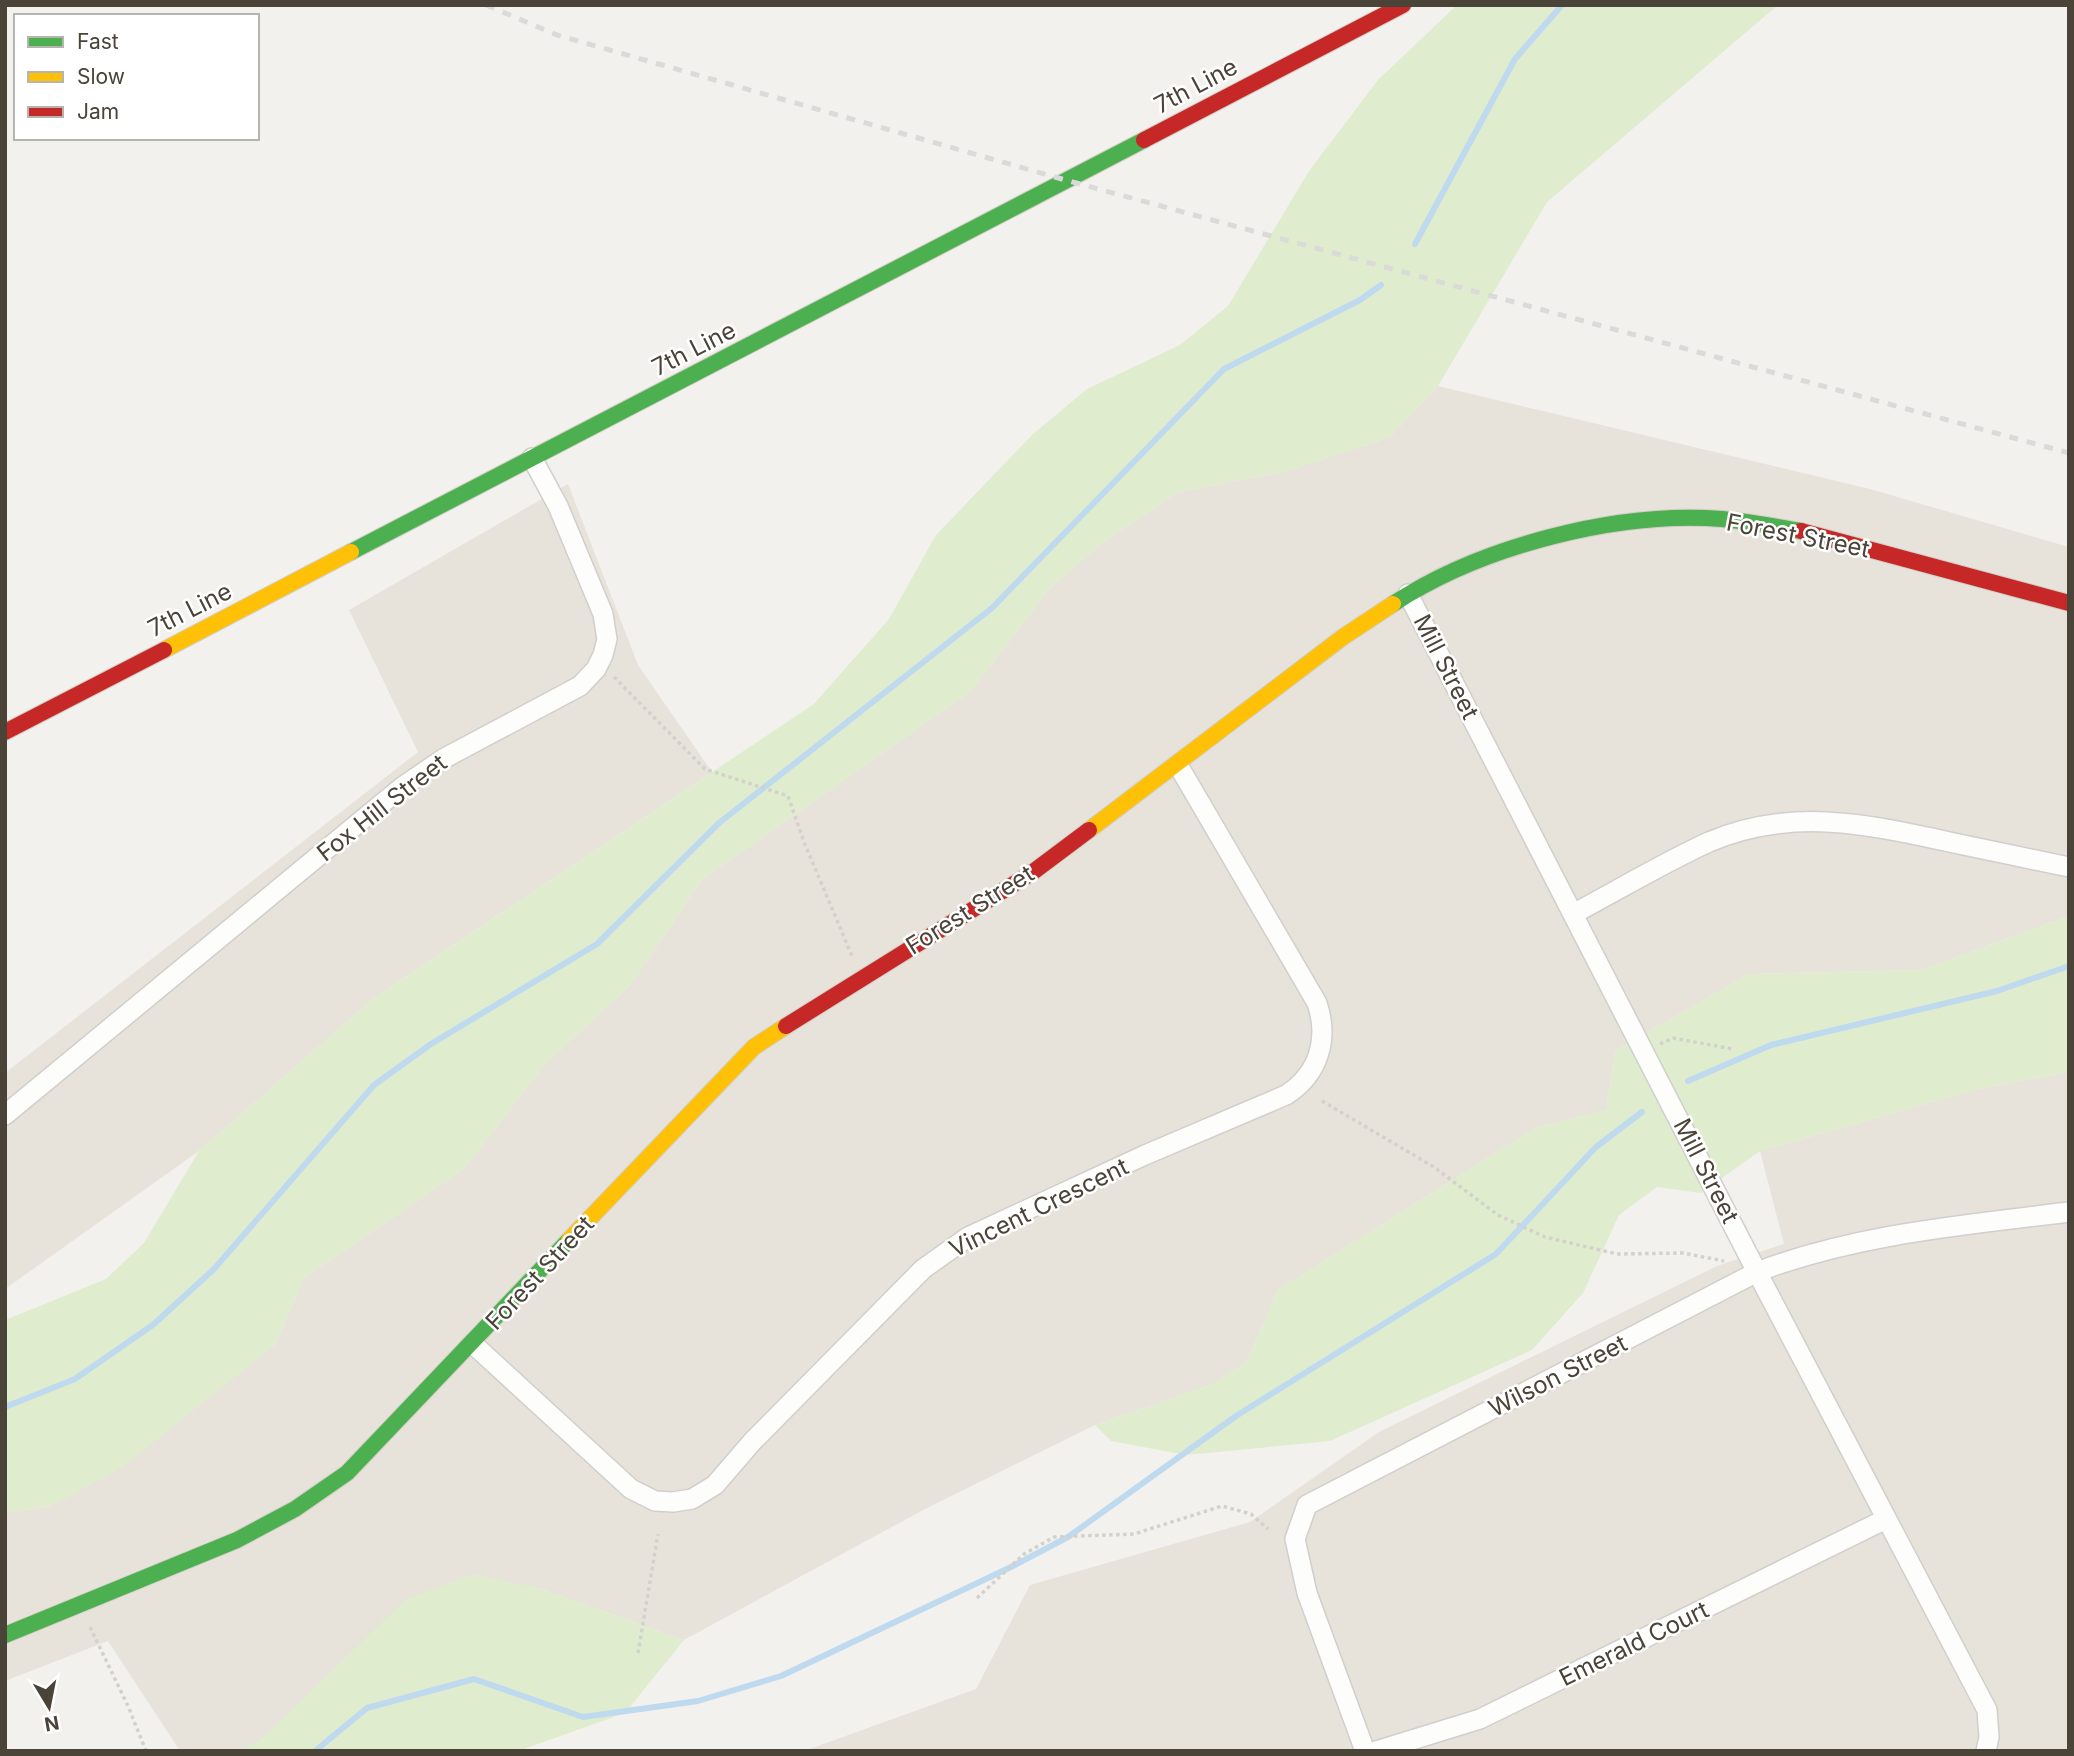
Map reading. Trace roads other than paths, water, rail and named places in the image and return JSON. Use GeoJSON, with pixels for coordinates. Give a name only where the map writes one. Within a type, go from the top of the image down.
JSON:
{"type":"FeatureCollection","features":[{"type":"Feature","properties":{"kind":"street","name":"7th Line"},"geometry":{"type":"LineString","coordinates":[[5,732],[1403,5]]}},
{"type":"Feature","properties":{"kind":"street","name":"Fox Hill Street"},"geometry":{"type":"LineString","coordinates":[[5,1115],[402,787],[443,759],[570,693],[593,673],[605,647],[603,614],[558,506],[532,458]]}},
{"type":"Feature","properties":{"kind":"street","name":"Forest Street"},"geometry":{"type":"LineString","coordinates":[[5,1635],[237,1540],[295,1509],[347,1473],[754,1047],[861,977],[1033,873],[1343,637],[1408,594],[1483,557],[1576,532],[1646,521],[1721,519],[1806,532],[2069,603]]}},
{"type":"Feature","properties":{"kind":"street","name":"Mill Street"},"geometry":{"type":"LineString","coordinates":[[1408,594],[1987,1710],[1989,1737],[1986,1751]]}},
{"type":"Feature","properties":{"kind":"street","name":"Vincent Crescent"},"geometry":{"type":"LineString","coordinates":[[473,1344],[631,1489],[655,1501],[692,1499],[715,1485],[752,1442],[923,1269],[968,1237],[1145,1155],[1286,1095],[1300,1085],[1312,1070],[1321,1047],[1322,1021],[1317,1003],[1178,765]]}},
{"type":"Feature","properties":{"kind":"street"},"geometry":{"type":"LineString","coordinates":[[1573,914],[1711,842],[1755,829],[1794,823],[1831,820],[1888,827],[2069,867]]}},
{"type":"Feature","properties":{"kind":"street","name":"Wilson Street"},"geometry":{"type":"LineString","coordinates":[[1365,1751],[1307,1593],[1295,1539],[1307,1505],[1758,1272],[1835,1247],[1963,1225],[2069,1212]]}},
{"type":"Feature","properties":{"kind":"street","name":"Emerald Court"},"geometry":{"type":"LineString","coordinates":[[1376,1751],[1480,1719],[1886,1519]]}},
{"type":"Feature","properties":{"kind":"waterway"},"geometry":{"type":"LineString","coordinates":[[1415,244],[1515,59],[1562,5]]}},
{"type":"Feature","properties":{"kind":"waterway"},"geometry":{"type":"LineString","coordinates":[[5,1407],[75,1379],[154,1324],[214,1269],[374,1085],[431,1044],[597,944],[719,823],[992,608],[1224,369],[1360,300],[1381,285]]}},
{"type":"Feature","properties":{"kind":"waterway"},"geometry":{"type":"LineString","coordinates":[[1688,1081],[1771,1045],[1997,991],[2069,966]]}},
{"type":"Feature","properties":{"kind":"waterway"},"geometry":{"type":"LineString","coordinates":[[315,1751],[367,1708],[474,1679],[583,1717],[698,1701],[781,1676],[1009,1568],[1068,1537],[1236,1416],[1496,1254],[1596,1147],[1642,1112]]}},
{"type":"Feature","properties":{"kind":"railway"},"geometry":{"type":"LineString","coordinates":[[486,5],[557,35],[1069,181],[2069,453]]}}]}
